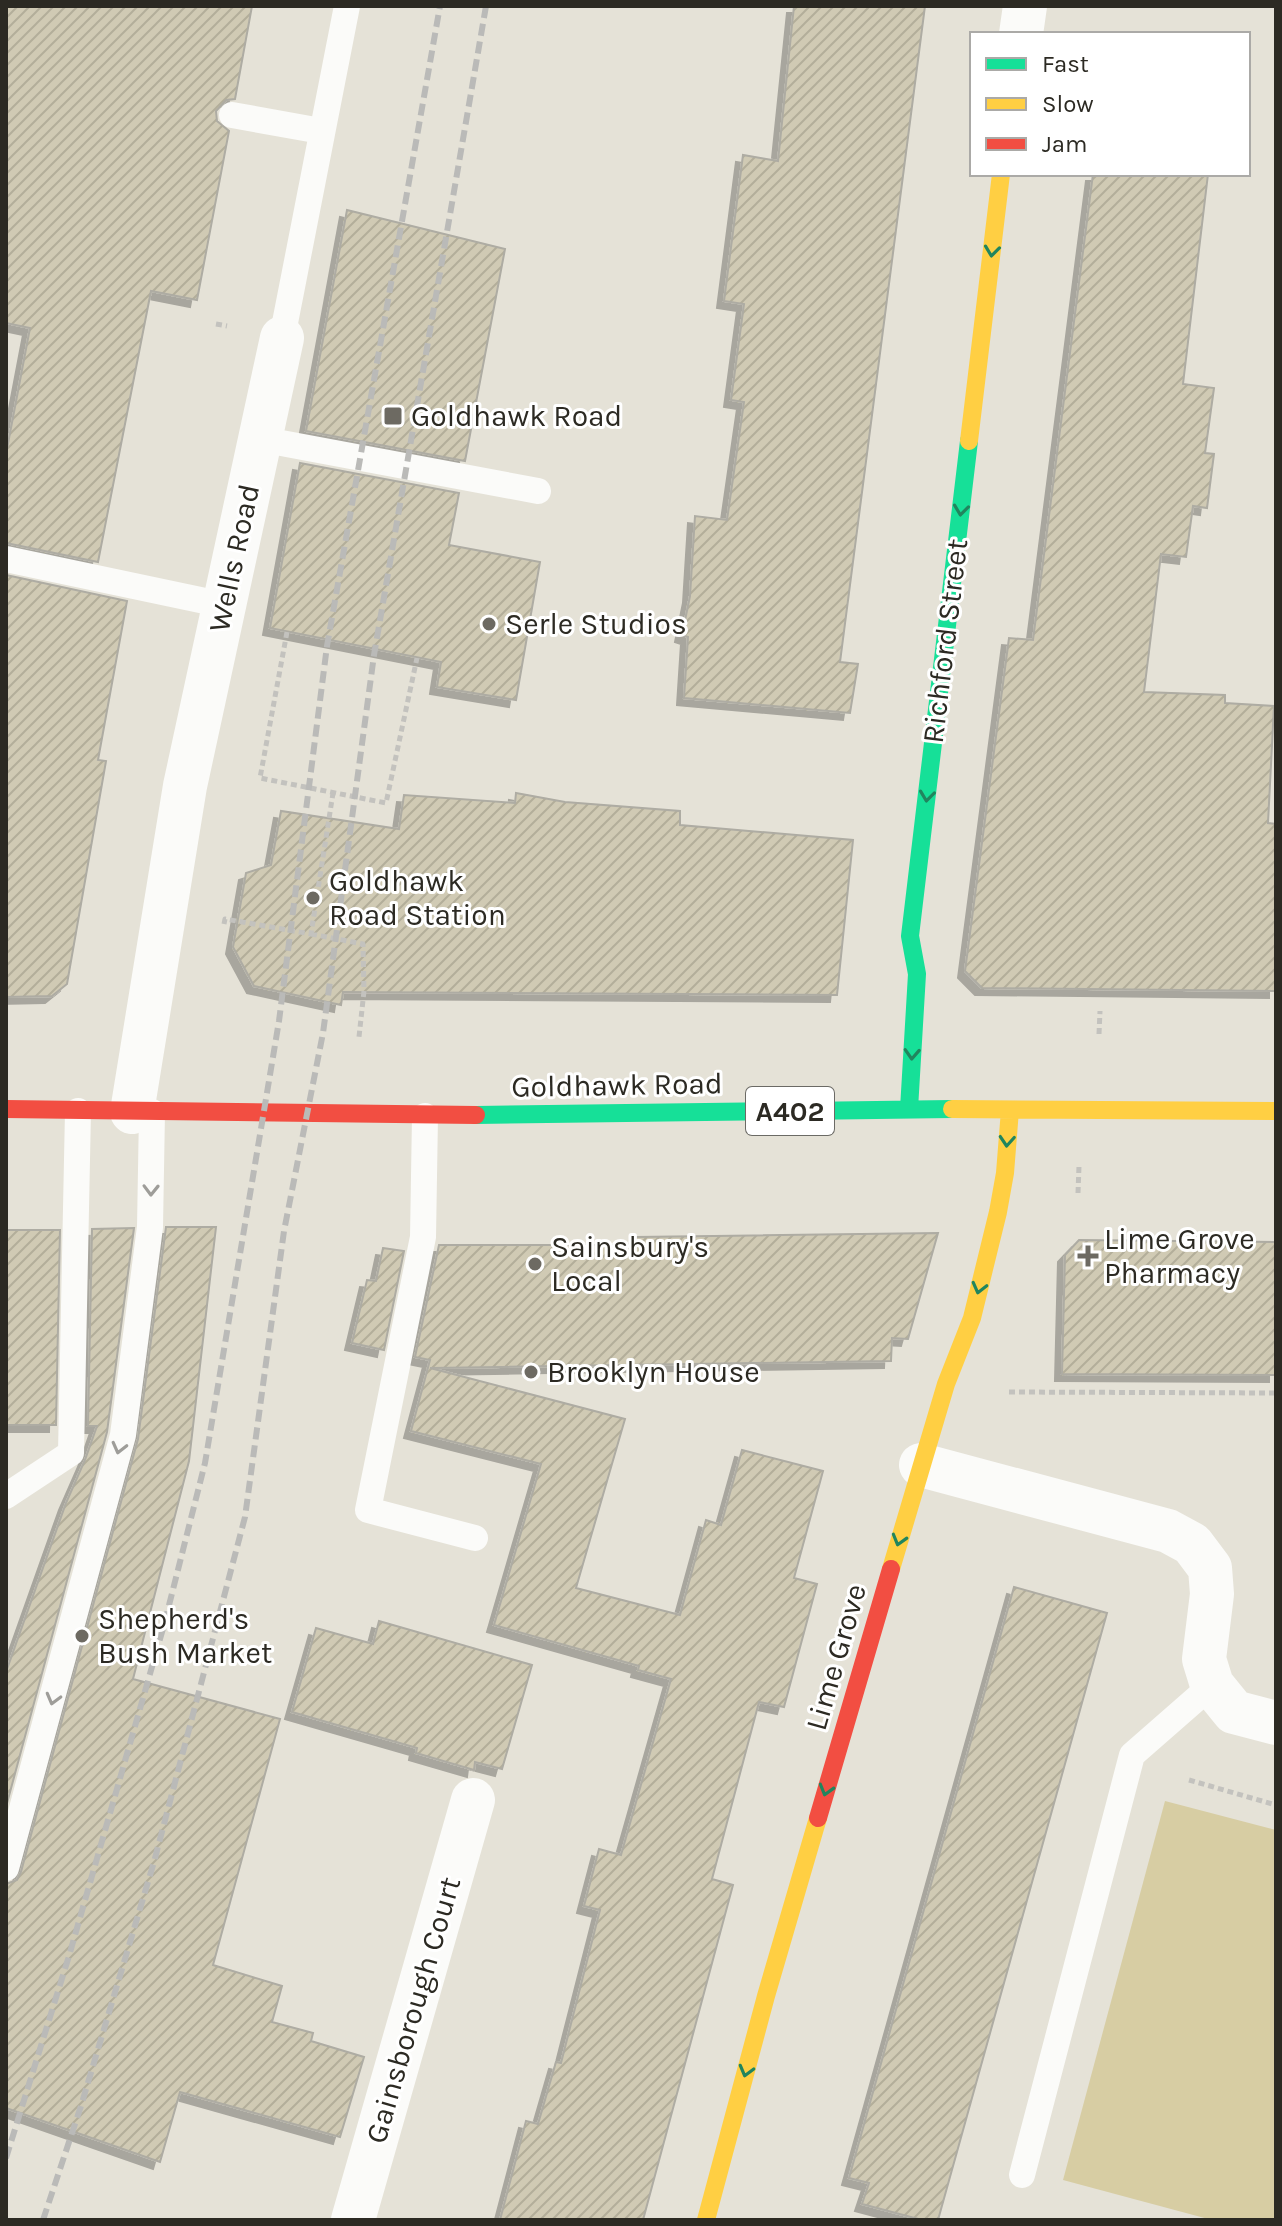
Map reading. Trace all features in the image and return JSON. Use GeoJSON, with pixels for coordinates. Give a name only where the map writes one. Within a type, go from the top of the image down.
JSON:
{"type":"FeatureCollection","features":[{"type":"Feature","properties":{"kind":"street"},"geometry":{"type":"LineString","coordinates":[[1021,32],[1025,6]]}},
{"type":"Feature","properties":{"kind":"street","name":"Richford Street"},"geometry":{"type":"LineString","coordinates":[[909,1109],[917,974],[910,936],[1001,176]]}},
{"type":"Feature","properties":{"kind":"street","name":"Wells Road"},"geometry":{"type":"LineString","coordinates":[[142,1112],[185,786],[282,338]]}},
{"type":"Feature","properties":{"kind":"street","name":"Goldhawk Road"},"geometry":{"type":"LineString","coordinates":[[6,1109],[425,1116],[909,1109],[1276,1111]]}},
{"type":"Feature","properties":{"kind":"street","name":"Lime Grove"},"geometry":{"type":"LineString","coordinates":[[706,2220],[766,1996],[921,1465],[946,1384],[972,1318],[998,1212],[1010,1110]]}},
{"type":"Feature","properties":{"kind":"street"},"geometry":{"type":"LineString","coordinates":[[921,1465],[1168,1531],[1192,1544],[1210,1568],[1212,1594],[1204,1659],[1212,1685],[1234,1712],[1276,1723]]}},
{"type":"Feature","properties":{"kind":"street","name":"Gainsborough Court"},"geometry":{"type":"LineString","coordinates":[[353,2220],[473,1800]]}},
{"type":"Feature","properties":{"kind":"lane","name":"Wells Road"},"geometry":{"type":"LineString","coordinates":[[282,338],[347,6]]}},
{"type":"Feature","properties":{"kind":"lane"},"geometry":{"type":"LineString","coordinates":[[232,115],[321,131]]}},
{"type":"Feature","properties":{"kind":"lane"},"geometry":{"type":"LineString","coordinates":[[260,439],[538,491]]}},
{"type":"Feature","properties":{"kind":"lane"},"geometry":{"type":"LineString","coordinates":[[6,559],[224,605]]}},
{"type":"Feature","properties":{"kind":"lane"},"geometry":{"type":"LineString","coordinates":[[6,1496],[71,1453],[78,1111]]}},
{"type":"Feature","properties":{"kind":"lane"},"geometry":{"type":"LineString","coordinates":[[6,1868],[123,1435],[150,1227],[142,1112]]}},
{"type":"Feature","properties":{"kind":"lane"},"geometry":{"type":"LineString","coordinates":[[425,1116],[423,1237],[368,1510],[475,1538]]}},
{"type":"Feature","properties":{"kind":"lane"},"geometry":{"type":"LineString","coordinates":[[1022,2175],[1132,1755],[1212,1685]]}},
{"type":"Feature","properties":{"kind":"path"},"geometry":{"type":"LineString","coordinates":[[287,632],[260,778],[367,800],[386,803],[417,658]]}},
{"type":"Feature","properties":{"kind":"path"},"geometry":{"type":"LineString","coordinates":[[311,934],[333,793]]}},
{"type":"Feature","properties":{"kind":"path"},"geometry":{"type":"LineString","coordinates":[[222,935],[225,919],[363,944],[364,991],[359,1037]]}},
{"type":"Feature","properties":{"kind":"path"},"geometry":{"type":"LineString","coordinates":[[1099,1034],[1100,1011]]}},
{"type":"Feature","properties":{"kind":"path"},"geometry":{"type":"LineString","coordinates":[[1078,1193],[1079,1165]]}},
{"type":"Feature","properties":{"kind":"path"},"geometry":{"type":"LineString","coordinates":[[1009,1392],[1276,1393]]}},
{"type":"Feature","properties":{"kind":"path"},"geometry":{"type":"LineString","coordinates":[[1189,1780],[1276,1805]]}},
{"type":"Feature","properties":{"kind":"shaded area"},"geometry":{"type":"Polygon","coordinates":[[[1165,1801],[1276,1830],[1276,2220],[1212,2220],[1063,2180],[1165,1801]]]}},
{"type":"Feature","properties":{"kind":"building"},"geometry":{"type":"Polygon","coordinates":[[[6,6],[252,6],[235,99],[226,100],[216,111],[217,121],[229,131],[197,300],[151,291],[98,562],[6,543],[6,454],[30,328],[6,323],[6,6]]]}},
{"type":"Feature","properties":{"kind":"building"},"geometry":{"type":"Polygon","coordinates":[[[794,6],[925,6],[840,662],[858,664],[850,713],[684,698],[688,637],[682,635],[690,596],[695,516],[727,520],[744,402],[731,400],[744,304],[724,301],[743,155],[778,161],[794,6]]]}},
{"type":"Feature","properties":{"kind":"building"},"geometry":{"type":"Polygon","coordinates":[[[1093,176],[1208,176],[1183,384],[1214,388],[1205,453],[1214,454],[1207,508],[1193,506],[1186,557],[1161,554],[1144,692],[1225,695],[1225,703],[1274,706],[1268,823],[1276,824],[1276,991],[982,988],[965,971],[1009,638],[1033,640],[1093,176]]]}},
{"type":"Feature","properties":{"kind":"building"},"geometry":{"type":"Polygon","coordinates":[[[347,210],[505,249],[465,461],[306,431],[347,210]]]}},
{"type":"Feature","properties":{"kind":"building"},"geometry":{"type":"Polygon","coordinates":[[[300,463],[459,493],[449,545],[540,562],[516,700],[437,687],[441,662],[270,628],[300,463]]]}},
{"type":"Feature","properties":{"kind":"building"},"geometry":{"type":"Polygon","coordinates":[[[6,575],[127,601],[98,760],[106,761],[67,984],[52,996],[6,997],[6,575]]]}},
{"type":"Feature","properties":{"kind":"building"},"geometry":{"type":"Polygon","coordinates":[[[516,793],[565,802],[680,811],[680,825],[853,840],[837,995],[343,992],[341,1005],[254,986],[233,947],[246,873],[271,865],[281,811],[399,829],[404,795],[515,803],[516,793]]]}},
{"type":"Feature","properties":{"kind":"building"},"geometry":{"type":"Polygon","coordinates":[[[166,1227],[216,1227],[189,1461],[133,1679],[280,1719],[213,1965],[282,1986],[272,2022],[313,2033],[311,2041],[364,2057],[340,2137],[180,2092],[160,2162],[6,2108],[6,1884],[17,1880],[21,1872],[138,1439],[166,1227]]]}},
{"type":"Feature","properties":{"kind":"building"},"geometry":{"type":"Polygon","coordinates":[[[134,1228],[107,1432],[6,1807],[6,1672],[97,1426],[88,1426],[92,1229],[134,1228]]]}},
{"type":"Feature","properties":{"kind":"building"},"geometry":{"type":"Polygon","coordinates":[[[6,1230],[60,1230],[56,1425],[6,1425],[6,1230]]]}},
{"type":"Feature","properties":{"kind":"building"},"geometry":{"type":"Polygon","coordinates":[[[938,1233],[908,1339],[892,1338],[891,1361],[430,1368],[625,1419],[576,1588],[680,1615],[706,1520],[721,1525],[742,1450],[823,1471],[794,1578],[817,1584],[784,1707],[759,1702],[712,1879],[733,1885],[643,2220],[500,2220],[526,2121],[538,2124],[556,2062],[561,2063],[600,1910],[584,1906],[599,1849],[621,1855],[671,1679],[638,1670],[639,1666],[494,1625],[541,1464],[411,1431],[430,1360],[415,1357],[439,1245],[636,1245],[636,1237],[938,1233]]]}},
{"type":"Feature","properties":{"kind":"building"},"geometry":{"type":"Polygon","coordinates":[[[1079,1240],[1276,1242],[1276,1375],[1062,1374],[1065,1255],[1079,1240]]]}},
{"type":"Feature","properties":{"kind":"building"},"geometry":{"type":"Polygon","coordinates":[[[383,1248],[404,1251],[384,1350],[352,1343],[367,1280],[376,1281],[383,1248]]]}},
{"type":"Feature","properties":{"kind":"building"},"geometry":{"type":"Polygon","coordinates":[[[1014,1587],[1107,1613],[938,2220],[922,2220],[862,2204],[869,2183],[849,2178],[1014,1587]]]}},
{"type":"Feature","properties":{"kind":"building"},"geometry":{"type":"Polygon","coordinates":[[[379,1621],[532,1665],[502,1769],[475,1762],[474,1770],[416,1753],[417,1748],[292,1712],[316,1628],[373,1644],[379,1621]]]}},
{"type":"Feature","properties":{"kind":"railway"},"geometry":{"type":"LineString","coordinates":[[6,2158],[69,1956],[164,1625],[205,1463],[279,1021],[327,646],[440,6]]}},
{"type":"Feature","properties":{"kind":"railway"},"geometry":{"type":"LineString","coordinates":[[43,2220],[81,2106],[154,1862],[245,1517],[284,1231],[323,1033],[374,655],[486,6]]}},
{"type":"Feature","properties":{"kind":"traffic: fast"},"geometry":{"type":"LineString","coordinates":[[909,1109],[917,974],[910,936],[969,441]]}},
{"type":"Feature","properties":{"kind":"traffic: fast"},"geometry":{"type":"LineString","coordinates":[[476,1115],[952,1109]]}},
{"type":"Feature","properties":{"kind":"traffic: slow"},"geometry":{"type":"LineString","coordinates":[[969,441],[1001,176]]}},
{"type":"Feature","properties":{"kind":"traffic: slow"},"geometry":{"type":"LineString","coordinates":[[952,1109],[1276,1111]]}},
{"type":"Feature","properties":{"kind":"traffic: slow"},"geometry":{"type":"LineString","coordinates":[[891,1569],[946,1384],[972,1318],[998,1212],[1010,1110]]}},
{"type":"Feature","properties":{"kind":"traffic: slow"},"geometry":{"type":"LineString","coordinates":[[706,2220],[818,1818]]}},
{"type":"Feature","properties":{"kind":"traffic: jam"},"geometry":{"type":"LineString","coordinates":[[6,1109],[476,1115]]}},
{"type":"Feature","properties":{"kind":"traffic: jam"},"geometry":{"type":"LineString","coordinates":[[818,1818],[891,1569]]}},
{"type":"Feature","properties":{"kind":"place","name":"Goldhawk Road"},"geometry":{"type":"Point","coordinates":[393,416]}},
{"type":"Feature","properties":{"kind":"place","name":"Serle Studios"},"geometry":{"type":"Point","coordinates":[489,624]}},
{"type":"Feature","properties":{"kind":"place","name":"Goldhawk Road Station"},"geometry":{"type":"Point","coordinates":[313,898]}},
{"type":"Feature","properties":{"kind":"place","name":"Lime Grove Pharmacy"},"geometry":{"type":"Point","coordinates":[1088,1256]}},
{"type":"Feature","properties":{"kind":"place","name":"Sainsbury's Local"},"geometry":{"type":"Point","coordinates":[535,1264]}},
{"type":"Feature","properties":{"kind":"place","name":"Brooklyn House"},"geometry":{"type":"Point","coordinates":[531,1372]}},
{"type":"Feature","properties":{"kind":"place","name":"Shepherd's Bush Market"},"geometry":{"type":"Point","coordinates":[82,1636]}}]}
